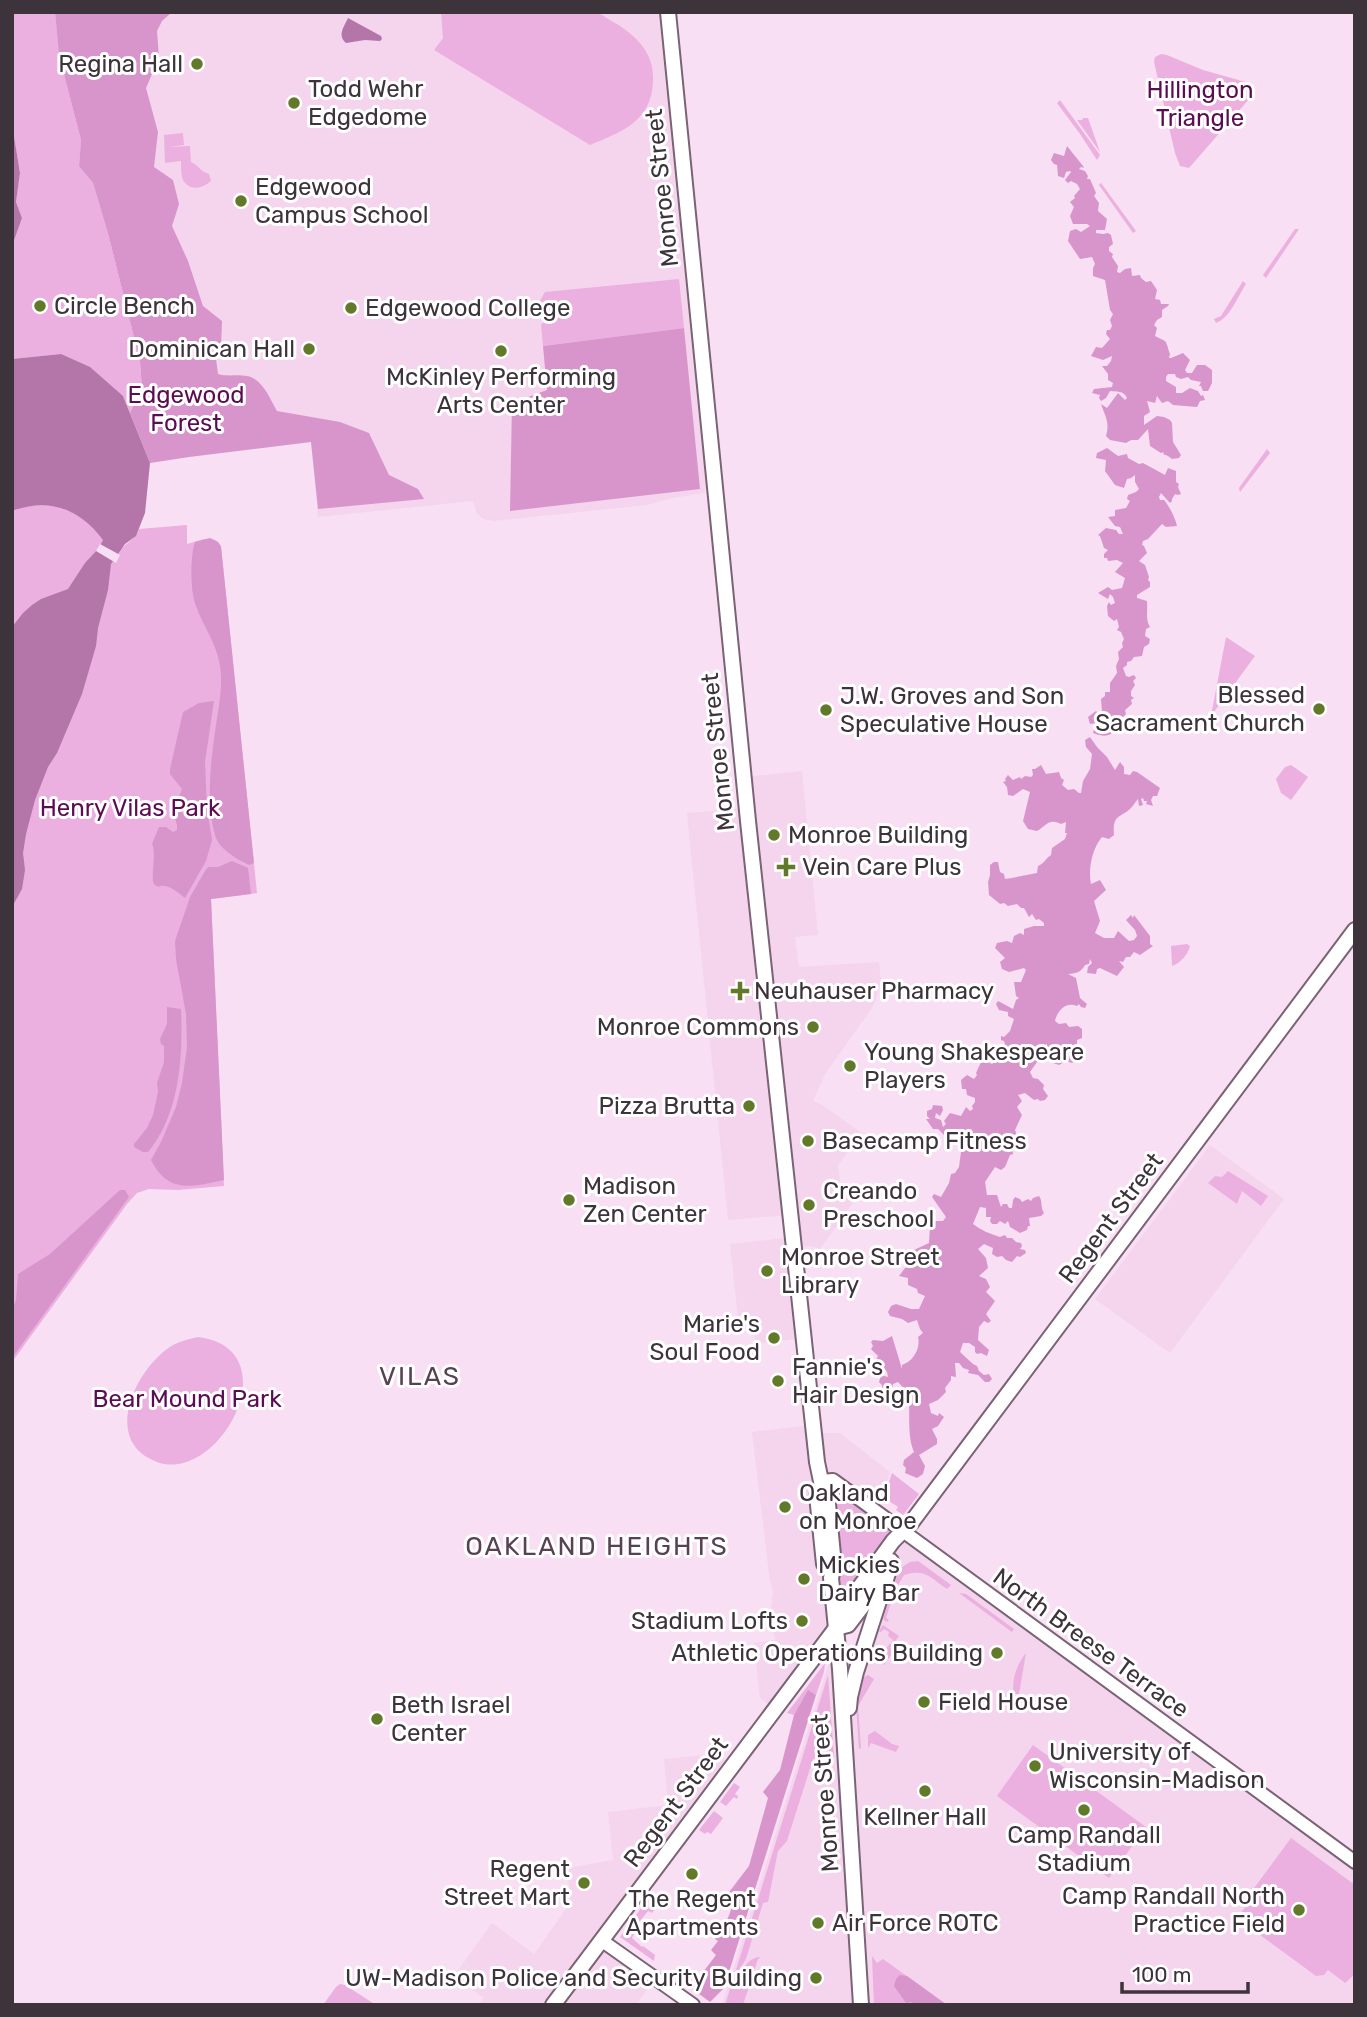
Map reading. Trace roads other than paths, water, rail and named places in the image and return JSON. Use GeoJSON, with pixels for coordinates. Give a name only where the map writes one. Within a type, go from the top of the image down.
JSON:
{"type":"FeatureCollection","features":[{"type":"Feature","properties":{"kind":"main road","name":"Monroe Street"},"geometry":{"type":"LineString","coordinates":[[668,12],[757,906],[817,1462],[821,1483],[827,1494],[830,1520],[834,1564],[831,1578],[840,1669],[862,2005]]}},
{"type":"Feature","properties":{"kind":"main road","name":"Regent Street"},"geometry":{"type":"LineString","coordinates":[[553,2005],[836,1628],[845,1607],[900,1546],[904,1532],[1355,930]]}},
{"type":"Feature","properties":{"kind":"main road","name":"Regent Street"},"geometry":{"type":"LineString","coordinates":[[836,1628],[848,1625],[864,1605],[886,1564],[884,1562]]}},
{"type":"Feature","properties":{"kind":"main road"},"geometry":{"type":"LineString","coordinates":[[846,1754],[851,1729],[850,1696],[890,1567],[884,1562]]}},
{"type":"Feature","properties":{"kind":"main road"},"geometry":{"type":"LineString","coordinates":[[840,1669],[854,1656],[860,1642],[865,1624],[864,1605]]}},
{"type":"Feature","properties":{"kind":"street","name":"North Breese Terrace"},"geometry":{"type":"LineString","coordinates":[[821,1483],[833,1480],[1355,1862]]}},
{"type":"Feature","properties":{"kind":"street"},"geometry":{"type":"LineString","coordinates":[[601,1940],[693,2005]]}},
{"type":"Feature","properties":{"kind":"place","name":"Regina Hall"},"geometry":{"type":"Point","coordinates":[197,64]}},
{"type":"Feature","properties":{"kind":"place","name":"Todd Wehr Edgedome"},"geometry":{"type":"Point","coordinates":[294,103]}},
{"type":"Feature","properties":{"kind":"place","name":"Edgewood Campus School"},"geometry":{"type":"Point","coordinates":[241,201]}},
{"type":"Feature","properties":{"kind":"place","name":"Circle Bench"},"geometry":{"type":"Point","coordinates":[40,306]}},
{"type":"Feature","properties":{"kind":"place","name":"Edgewood College"},"geometry":{"type":"Point","coordinates":[351,308]}},
{"type":"Feature","properties":{"kind":"place","name":"Dominican Hall"},"geometry":{"type":"Point","coordinates":[309,349]}},
{"type":"Feature","properties":{"kind":"place","name":"McKinley Performing Arts Center"},"geometry":{"type":"Point","coordinates":[501,351]}},
{"type":"Feature","properties":{"kind":"place","name":"Blessed Sacrament Church"},"geometry":{"type":"Point","coordinates":[1319,709]}},
{"type":"Feature","properties":{"kind":"place","name":"J.W. Groves and Son Speculative House"},"geometry":{"type":"Point","coordinates":[826,710]}},
{"type":"Feature","properties":{"kind":"place","name":"Monroe Building"},"geometry":{"type":"Point","coordinates":[774,835]}},
{"type":"Feature","properties":{"kind":"place","name":"Vein Care Plus"},"geometry":{"type":"Point","coordinates":[786,867]}},
{"type":"Feature","properties":{"kind":"place","name":"Neuhauser Pharmacy"},"geometry":{"type":"Point","coordinates":[740,991]}},
{"type":"Feature","properties":{"kind":"place","name":"Monroe Commons"},"geometry":{"type":"Point","coordinates":[813,1027]}},
{"type":"Feature","properties":{"kind":"place","name":"Young Shakespeare Players"},"geometry":{"type":"Point","coordinates":[850,1066]}},
{"type":"Feature","properties":{"kind":"place","name":"Pizza Brutta"},"geometry":{"type":"Point","coordinates":[749,1106]}},
{"type":"Feature","properties":{"kind":"place","name":"Basecamp Fitness"},"geometry":{"type":"Point","coordinates":[808,1141]}},
{"type":"Feature","properties":{"kind":"place","name":"Madison Zen Center"},"geometry":{"type":"Point","coordinates":[569,1200]}},
{"type":"Feature","properties":{"kind":"place","name":"Creando Preschool"},"geometry":{"type":"Point","coordinates":[809,1205]}},
{"type":"Feature","properties":{"kind":"place","name":"Monroe Street Library"},"geometry":{"type":"Point","coordinates":[767,1271]}},
{"type":"Feature","properties":{"kind":"place","name":"Marie's Soul Food"},"geometry":{"type":"Point","coordinates":[774,1338]}},
{"type":"Feature","properties":{"kind":"place","name":"Fannie's Hair Design"},"geometry":{"type":"Point","coordinates":[778,1381]}},
{"type":"Feature","properties":{"kind":"place","name":"Oakland on Monroe"},"geometry":{"type":"Point","coordinates":[785,1507]}},
{"type":"Feature","properties":{"kind":"place","name":"Mickies Dairy Bar"},"geometry":{"type":"Point","coordinates":[804,1579]}},
{"type":"Feature","properties":{"kind":"place","name":"Stadium Lofts"},"geometry":{"type":"Point","coordinates":[802,1621]}},
{"type":"Feature","properties":{"kind":"place","name":"Athletic Operations Building"},"geometry":{"type":"Point","coordinates":[997,1653]}},
{"type":"Feature","properties":{"kind":"place","name":"Field House"},"geometry":{"type":"Point","coordinates":[924,1702]}},
{"type":"Feature","properties":{"kind":"place","name":"Beth Israel Center"},"geometry":{"type":"Point","coordinates":[377,1719]}},
{"type":"Feature","properties":{"kind":"place","name":"University of Wisconsin-Madison"},"geometry":{"type":"Point","coordinates":[1035,1766]}},
{"type":"Feature","properties":{"kind":"place","name":"Kellner Hall"},"geometry":{"type":"Point","coordinates":[925,1791]}},
{"type":"Feature","properties":{"kind":"place","name":"Camp Randall Stadium"},"geometry":{"type":"Point","coordinates":[1084,1810]}},
{"type":"Feature","properties":{"kind":"place","name":"The Regent Apartments"},"geometry":{"type":"Point","coordinates":[692,1874]}},
{"type":"Feature","properties":{"kind":"place","name":"Regent Street Mart"},"geometry":{"type":"Point","coordinates":[584,1883]}},
{"type":"Feature","properties":{"kind":"place","name":"Camp Randall North Practice Field"},"geometry":{"type":"Point","coordinates":[1299,1910]}},
{"type":"Feature","properties":{"kind":"place","name":"Air Force ROTC"},"geometry":{"type":"Point","coordinates":[818,1923]}},
{"type":"Feature","properties":{"kind":"place","name":"UW-Madison Police and Security Building"},"geometry":{"type":"Point","coordinates":[816,1978]}},
{"type":"Feature","properties":{"kind":"district","name":"VILAS"},"geometry":{"type":"Point","coordinates":[420,1376]}},
{"type":"Feature","properties":{"kind":"district","name":"OAKLAND HEIGHTS"},"geometry":{"type":"Point","coordinates":[597,1546]}},
{"type":"Feature","properties":{"kind":"park label","name":"Hillington Triangle"},"geometry":{"type":"Point","coordinates":[1200,104]}},
{"type":"Feature","properties":{"kind":"park label","name":"Edgewood Forest"},"geometry":{"type":"Point","coordinates":[186,409]}},
{"type":"Feature","properties":{"kind":"park label","name":"Henry Vilas Park"},"geometry":{"type":"Point","coordinates":[130,808]}},
{"type":"Feature","properties":{"kind":"park label","name":"Bear Mound Park"},"geometry":{"type":"Point","coordinates":[187,1399]}}]}
